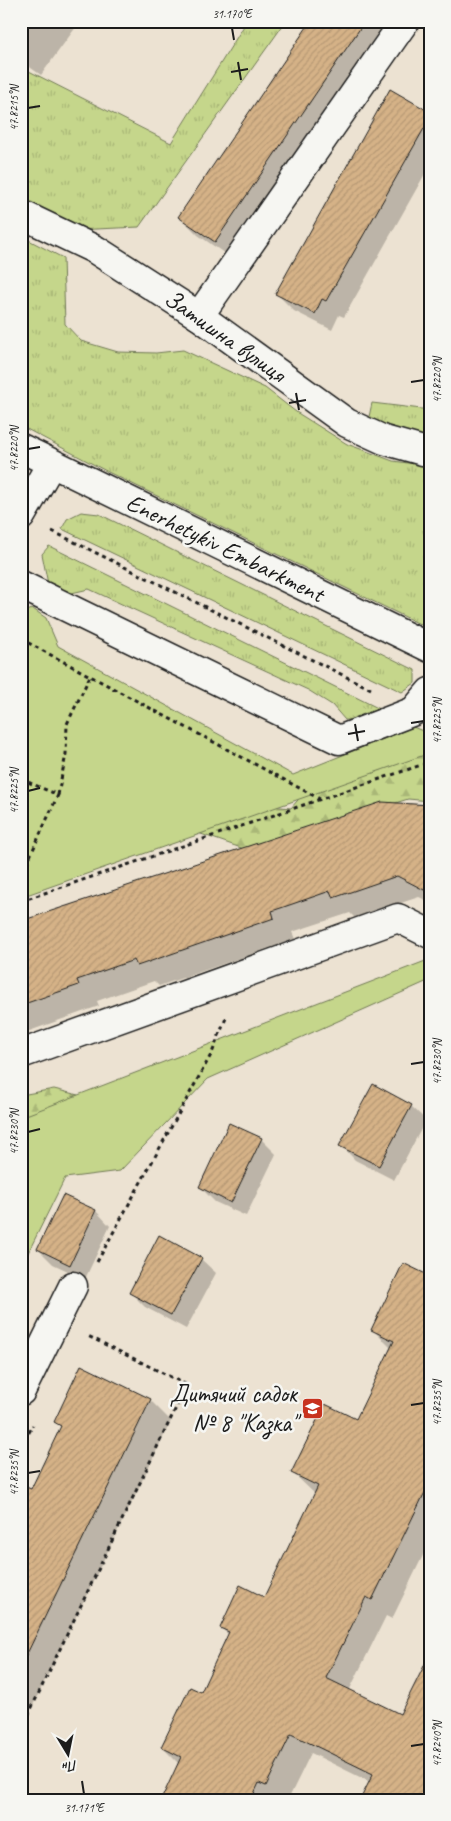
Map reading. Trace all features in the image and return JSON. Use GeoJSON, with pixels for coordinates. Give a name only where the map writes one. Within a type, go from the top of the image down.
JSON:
{"type":"FeatureCollection","features":[{"type":"Feature","properties":{"kind":"street"},"geometry":{"type":"LineString","coordinates":[[199,316],[406,21]]}},
{"type":"Feature","properties":{"kind":"street","name":"Затишна вулиця"},"geometry":{"type":"LineString","coordinates":[[21,214],[96,250],[199,316],[347,423],[384,440],[423,451],[430,451]]}},
{"type":"Feature","properties":{"kind":"street","name":"Enerhetykiv Embarkment"},"geometry":{"type":"LineString","coordinates":[[21,448],[430,648]]}},
{"type":"Feature","properties":{"kind":"street"},"geometry":{"type":"LineString","coordinates":[[21,516],[51,464]]}},
{"type":"Feature","properties":{"kind":"street"},"geometry":{"type":"LineString","coordinates":[[21,585],[339,740],[422,701]]}},
{"type":"Feature","properties":{"kind":"street"},"geometry":{"type":"LineString","coordinates":[[21,1054],[398,918],[430,934]]}},
{"type":"Feature","properties":{"kind":"street"},"geometry":{"type":"LineString","coordinates":[[21,1391],[56,1320],[83,1277]]}},
{"type":"Feature","properties":{"kind":"path"},"geometry":{"type":"LineString","coordinates":[[48,529],[422,701]]}},
{"type":"Feature","properties":{"kind":"path"},"geometry":{"type":"LineString","coordinates":[[21,639],[321,800]]}},
{"type":"Feature","properties":{"kind":"path"},"geometry":{"type":"LineString","coordinates":[[21,876],[58,795],[66,754],[67,724],[90,676]]}},
{"type":"Feature","properties":{"kind":"path"},"geometry":{"type":"LineString","coordinates":[[21,901],[430,762]]}},
{"type":"Feature","properties":{"kind":"path"},"geometry":{"type":"LineString","coordinates":[[21,779],[58,795]]}},
{"type":"Feature","properties":{"kind":"path"},"geometry":{"type":"LineString","coordinates":[[83,1277],[212,1053],[244,974]]}},
{"type":"Feature","properties":{"kind":"path"},"geometry":{"type":"LineString","coordinates":[[21,1730],[187,1385],[56,1320]]}},
{"type":"Feature","properties":{"kind":"path"},"geometry":{"type":"LineString","coordinates":[[21,1447],[35,1421]]}},
{"type":"Feature","properties":{"kind":"green space"},"geometry":{"type":"Polygon","coordinates":[[[247,21],[286,21],[139,227],[75,230],[21,203],[21,67],[171,143],[247,21]]]}},
{"type":"Feature","properties":{"kind":"green space"},"geometry":{"type":"Polygon","coordinates":[[[21,236],[63,258],[65,324],[81,341],[118,352],[156,353],[183,350],[265,388],[296,412],[347,444],[393,461],[430,466],[430,629],[108,472],[21,426],[21,236]]]}},
{"type":"Feature","properties":{"kind":"green space"},"geometry":{"type":"Polygon","coordinates":[[[372,403],[430,410],[430,437],[380,428],[369,417],[372,403]]]}},
{"type":"Feature","properties":{"kind":"green space"},"geometry":{"type":"Polygon","coordinates":[[[81,512],[99,514],[415,670],[415,683],[402,692],[62,529],[67,519],[81,512]]]}},
{"type":"Feature","properties":{"kind":"green space"},"geometry":{"type":"Polygon","coordinates":[[[49,546],[388,713],[375,720],[345,720],[332,705],[308,690],[89,589],[67,594],[49,589],[42,554],[49,546]]]}},
{"type":"Feature","properties":{"kind":"green space"},"geometry":{"type":"Polygon","coordinates":[[[33,609],[46,618],[58,646],[293,775],[413,727],[430,734],[430,753],[21,897],[21,612],[33,609]]]}},
{"type":"Feature","properties":{"kind":"green space"},"geometry":{"type":"Polygon","coordinates":[[[430,735],[430,801],[408,799],[247,850],[198,833],[207,800],[291,808],[330,763],[430,735]]]}},
{"type":"Feature","properties":{"kind":"green space"},"geometry":{"type":"Polygon","coordinates":[[[428,960],[430,962],[430,980],[208,1079],[120,1171],[65,1178],[21,1267],[21,1117],[428,960]]]}},
{"type":"Feature","properties":{"kind":"green space"},"geometry":{"type":"Polygon","coordinates":[[[54,1089],[78,1095],[21,1186],[21,1095],[54,1089]]]}},
{"type":"Feature","properties":{"kind":"building"},"geometry":{"type":"Polygon","coordinates":[[[311,21],[365,21],[215,242],[178,217],[311,21]]]}},
{"type":"Feature","properties":{"kind":"building"},"geometry":{"type":"Polygon","coordinates":[[[390,89],[430,112],[430,118],[326,301],[322,299],[315,314],[275,294],[390,89]]]}},
{"type":"Feature","properties":{"kind":"building"},"geometry":{"type":"Polygon","coordinates":[[[382,802],[430,805],[430,893],[397,876],[333,898],[330,891],[272,911],[274,918],[137,966],[134,960],[77,980],[79,985],[21,1005],[21,921],[382,802]]]}},
{"type":"Feature","properties":{"kind":"building"},"geometry":{"type":"Polygon","coordinates":[[[373,1084],[412,1105],[379,1166],[339,1146],[373,1084]]]}},
{"type":"Feature","properties":{"kind":"building"},"geometry":{"type":"Polygon","coordinates":[[[229,1123],[262,1138],[231,1203],[199,1187],[229,1123]]]}},
{"type":"Feature","properties":{"kind":"building"},"geometry":{"type":"Polygon","coordinates":[[[63,1195],[96,1210],[70,1265],[37,1249],[63,1195]]]}},
{"type":"Feature","properties":{"kind":"building"},"geometry":{"type":"Polygon","coordinates":[[[159,1235],[202,1258],[171,1315],[129,1293],[159,1235]]]}},
{"type":"Feature","properties":{"kind":"building"},"geometry":{"type":"Polygon","coordinates":[[[403,1263],[430,1276],[430,1482],[372,1600],[366,1597],[326,1678],[400,1714],[430,1654],[430,1800],[360,1800],[373,1774],[291,1734],[266,1786],[259,1783],[251,1800],[161,1800],[181,1757],[161,1747],[190,1687],[201,1692],[229,1632],[220,1628],[240,1585],[264,1597],[318,1486],[291,1473],[325,1404],[356,1419],[394,1341],[371,1330],[403,1263]]]}},
{"type":"Feature","properties":{"kind":"building"},"geometry":{"type":"Polygon","coordinates":[[[81,1365],[151,1399],[21,1666],[21,1485],[31,1489],[61,1426],[54,1422],[81,1365]]]}},
{"type":"Feature","properties":{"kind":"place","name":"Дитячий садок № 8 \"Казка\""},"geometry":{"type":"Point","coordinates":[313,1408]}}]}
